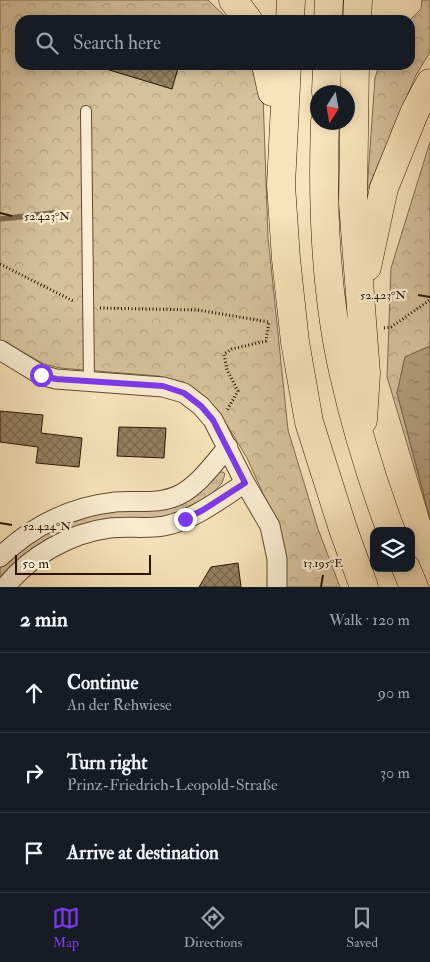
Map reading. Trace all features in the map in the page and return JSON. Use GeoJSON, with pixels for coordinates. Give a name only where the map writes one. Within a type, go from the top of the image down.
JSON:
{"type":"FeatureCollection","features":[{"type":"Feature","properties":{"kind":"highway"},"geometry":{"type":"LineString","coordinates":[[233,0],[244,15]]}},
{"type":"Feature","properties":{"kind":"highway"},"geometry":{"type":"LineString","coordinates":[[276,0],[276,15]]}},
{"type":"Feature","properties":{"kind":"highway"},"geometry":{"type":"LineString","coordinates":[[290,15],[291,0]]}},
{"type":"Feature","properties":{"kind":"highway"},"geometry":{"type":"LineString","coordinates":[[328,15],[330,0]]}},
{"type":"Feature","properties":{"kind":"highway"},"geometry":{"type":"LineString","coordinates":[[357,15],[358,0]]}},
{"type":"Feature","properties":{"kind":"highway"},"geometry":{"type":"LineString","coordinates":[[267,70],[272,92]]}},
{"type":"Feature","properties":{"kind":"highway"},"geometry":{"type":"LineString","coordinates":[[274,70],[271,159],[281,185]]}},
{"type":"Feature","properties":{"kind":"highway"},"geometry":{"type":"LineString","coordinates":[[287,70],[281,185],[286,259],[295,342],[309,422],[343,529],[364,587]]}},
{"type":"Feature","properties":{"kind":"highway"},"geometry":{"type":"LineString","coordinates":[[326,70],[326,85]]}},
{"type":"Feature","properties":{"kind":"highway"},"geometry":{"type":"LineString","coordinates":[[354,70],[353,203],[366,373],[362,442]]}},
{"type":"Feature","properties":{"kind":"highway"},"geometry":{"type":"LineString","coordinates":[[360,301],[384,188],[412,119],[430,83]]}},
{"type":"Feature","properties":{"kind":"highway"},"geometry":{"type":"LineString","coordinates":[[324,130],[324,199],[328,270],[344,374],[373,481],[390,527]]}},
{"type":"Feature","properties":{"kind":"highway"},"geometry":{"type":"LineString","coordinates":[[408,572],[414,587]]}},
{"type":"Feature","properties":{"kind":"street"},"geometry":{"type":"LineString","coordinates":[[0,350],[41,375],[56,379],[163,386],[184,393],[201,406],[213,420],[245,483],[270,526],[276,559],[277,587]]}},
{"type":"Feature","properties":{"kind":"street"},"geometry":{"type":"LineString","coordinates":[[0,558],[34,529],[61,515],[87,507],[116,502],[140,503],[165,500],[180,494],[198,482],[228,447]]}},
{"type":"Feature","properties":{"kind":"street"},"geometry":{"type":"LineString","coordinates":[[5,587],[41,554],[70,538],[90,531],[110,528],[171,524],[203,510],[245,483]]}},
{"type":"Feature","properties":{"kind":"lane"},"geometry":{"type":"LineString","coordinates":[[86,111],[89,381]]}},
{"type":"Feature","properties":{"kind":"path"},"geometry":{"type":"LineString","coordinates":[[0,264],[88,308],[198,310],[269,322],[266,341],[232,348],[224,354],[227,370],[238,391],[226,412]]}},
{"type":"Feature","properties":{"kind":"path"},"geometry":{"type":"LineString","coordinates":[[378,329],[391,327],[430,300]]}},
{"type":"Feature","properties":{"kind":"green space"},"geometry":{"type":"Polygon","coordinates":[[[0,0],[208,0],[224,15],[15,15],[15,70],[256,70],[263,95],[268,237],[288,430],[318,529],[340,587],[283,587],[279,529],[247,458],[227,425],[209,402],[196,390],[184,382],[158,376],[60,368],[44,364],[0,340],[0,0]]]}},
{"type":"Feature","properties":{"kind":"green space"},"geometry":{"type":"Polygon","coordinates":[[[422,0],[430,0],[430,52],[416,75],[367,191],[375,78],[377,70],[415,70],[415,15],[421,9],[422,0]]]}},
{"type":"Feature","properties":{"kind":"green space"},"geometry":{"type":"Polygon","coordinates":[[[430,142],[430,346],[405,357],[397,393],[430,520],[387,377],[391,268],[430,142]]]}},
{"type":"Feature","properties":{"kind":"green space"},"geometry":{"type":"Polygon","coordinates":[[[219,472],[225,474],[222,483],[209,497],[192,509],[162,518],[119,520],[0,581],[0,566],[2,564],[58,524],[219,472]]]}},
{"type":"Feature","properties":{"kind":"water"},"geometry":{"type":"Polygon","coordinates":[[[430,346],[430,518],[397,393],[405,357],[430,346]]]}},
{"type":"Feature","properties":{"kind":"building"},"geometry":{"type":"Polygon","coordinates":[[[109,70],[178,70],[172,89],[109,70]]]}},
{"type":"Feature","properties":{"kind":"building"},"geometry":{"type":"Polygon","coordinates":[[[0,411],[43,415],[41,433],[82,438],[79,467],[36,463],[38,447],[0,442],[0,411]]]}},
{"type":"Feature","properties":{"kind":"building"},"geometry":{"type":"Polygon","coordinates":[[[119,427],[166,428],[164,458],[117,456],[119,427]]]}},
{"type":"Feature","properties":{"kind":"building"},"geometry":{"type":"Polygon","coordinates":[[[238,563],[241,587],[199,587],[211,567],[238,563]]]}},
{"type":"Feature","properties":{"kind":"waterway"},"geometry":{"type":"LineString","coordinates":[[0,219],[53,213]]}},
{"type":"Feature","properties":{"kind":"route"},"geometry":{"type":"LineString","coordinates":[[41,375],[56,379],[163,386],[184,393],[201,406],[213,420],[245,483],[203,510],[185,519]]}}]}
